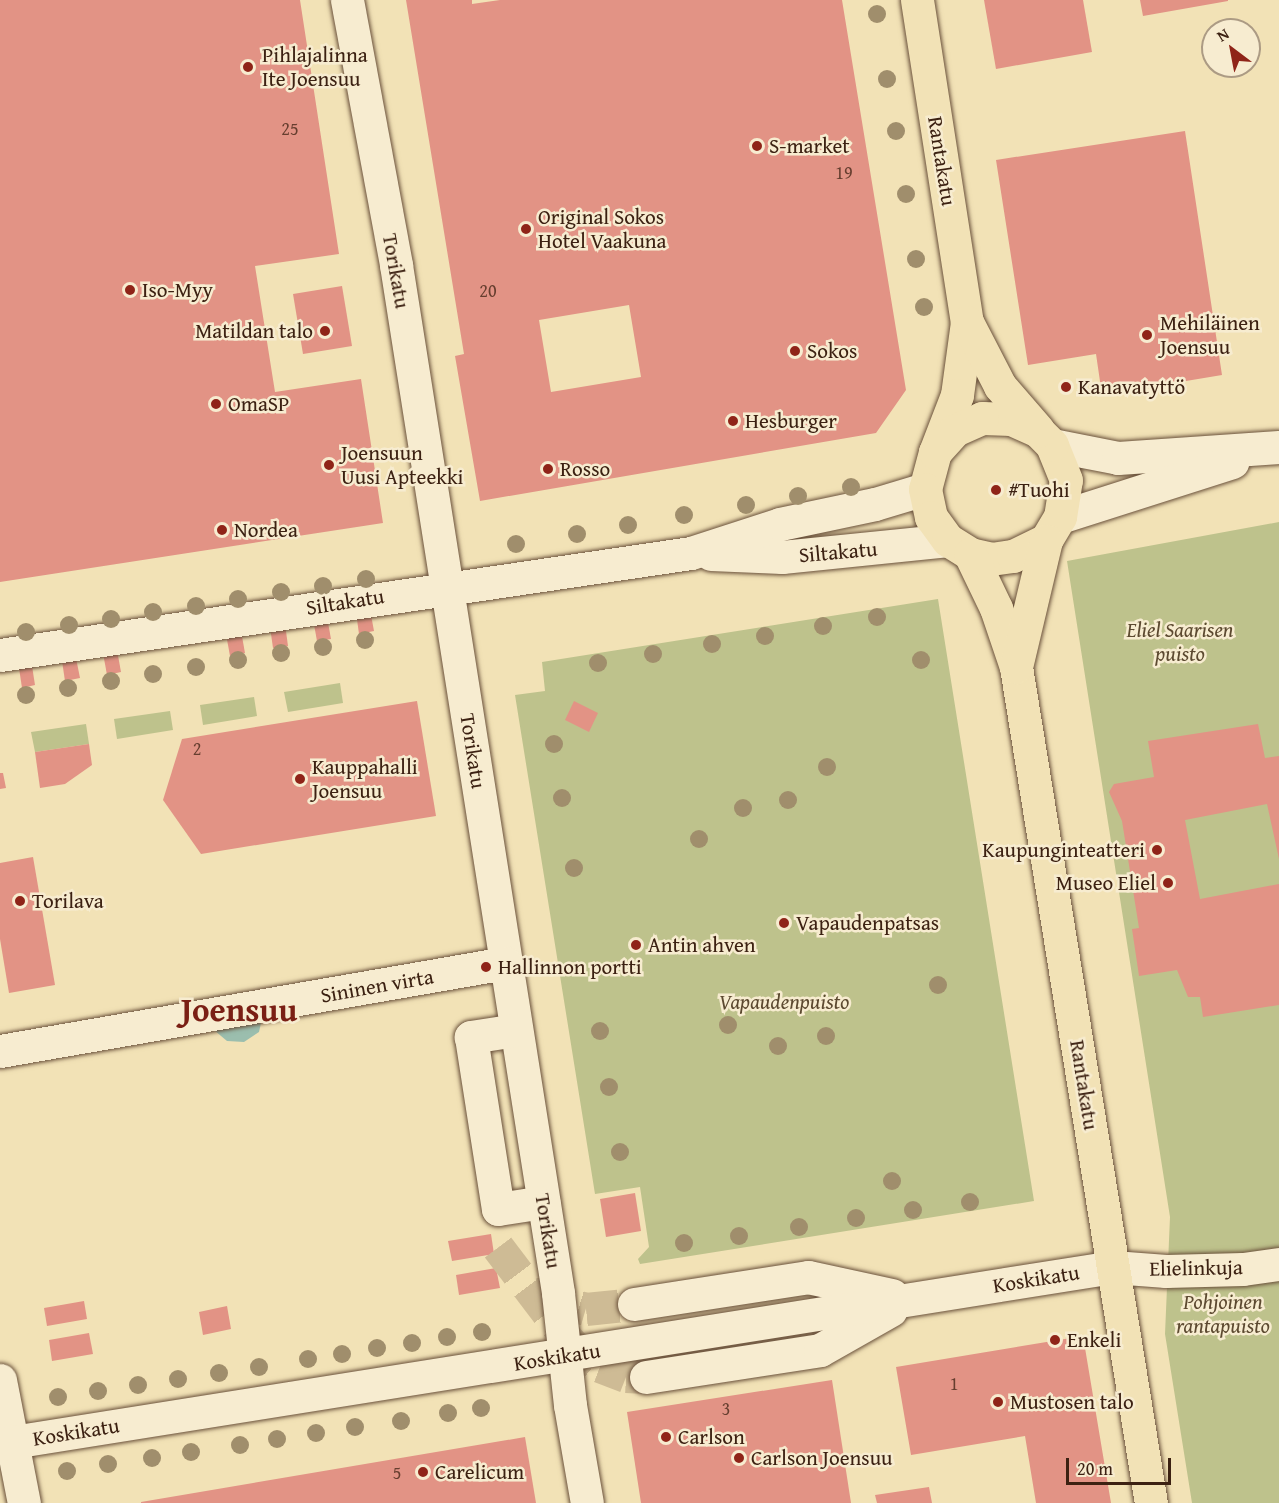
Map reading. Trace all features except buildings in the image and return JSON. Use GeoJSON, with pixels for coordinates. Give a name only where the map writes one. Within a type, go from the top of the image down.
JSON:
{"type":"FeatureCollection","features":[{"type":"Feature","properties":{"kind":"main road","name":"Rantakatu"},"geometry":{"type":"LineString","coordinates":[[917,0],[967,322],[957,395],[935,452]]}},
{"type":"Feature","properties":{"kind":"main road","name":"Rantakatu"},"geometry":{"type":"LineString","coordinates":[[967,322],[1000,386],[1045,438]]}},
{"type":"Feature","properties":{"kind":"main road"},"geometry":{"type":"LineString","coordinates":[[982,418],[1011,419],[1045,438],[1066,480],[1053,528],[1013,556],[992,559],[959,547],[931,517],[925,489],[935,452],[955,430],[982,418]]}},
{"type":"Feature","properties":{"kind":"main road","name":"Rantakatu"},"geometry":{"type":"LineString","coordinates":[[1016,667],[1053,528]]}},
{"type":"Feature","properties":{"kind":"main road","name":"Rantakatu"},"geometry":{"type":"LineString","coordinates":[[959,547],[996,608],[1016,667],[1151,1503]]}},
{"type":"Feature","properties":{"kind":"street","name":"Torikatu"},"geometry":{"type":"LineString","coordinates":[[347,0],[396,265],[543,1203],[587,1503]]}},
{"type":"Feature","properties":{"kind":"street"},"geometry":{"type":"LineString","coordinates":[[1045,438],[1118,458],[1278,447]]}},
{"type":"Feature","properties":{"kind":"street"},"geometry":{"type":"LineString","coordinates":[[1053,528],[1278,447]]}},
{"type":"Feature","properties":{"kind":"street","name":"Siltakatu"},"geometry":{"type":"LineString","coordinates":[[0,655],[447,587],[691,553],[780,524],[876,504],[925,489]]}},
{"type":"Feature","properties":{"kind":"street","name":"Siltakatu"},"geometry":{"type":"LineString","coordinates":[[691,553],[783,557],[959,547]]}},
{"type":"Feature","properties":{"kind":"street","name":"Sininen virta"},"geometry":{"type":"LineString","coordinates":[[0,1051],[505,963]]}},
{"type":"Feature","properties":{"kind":"street"},"geometry":{"type":"LineString","coordinates":[[516,1030],[471,1036],[485,1129],[498,1209],[543,1203]]}},
{"type":"Feature","properties":{"kind":"street","name":"Elielinkuja"},"geometry":{"type":"LineString","coordinates":[[1113,1267],[1166,1271],[1243,1269],[1279,1264]]}},
{"type":"Feature","properties":{"kind":"street","name":"Koskikatu"},"geometry":{"type":"LineString","coordinates":[[6,1443],[1113,1267]]}},
{"type":"Feature","properties":{"kind":"street"},"geometry":{"type":"LineString","coordinates":[[634,1304],[808,1278],[911,1299]]}},
{"type":"Feature","properties":{"kind":"street"},"geometry":{"type":"LineString","coordinates":[[646,1377],[820,1350],[911,1299]]}},
{"type":"Feature","properties":{"kind":"street"},"geometry":{"type":"LineString","coordinates":[[0,1380],[6,1443],[24,1503]]}},
{"type":"Feature","properties":{"kind":"green space","name":"Eliel Saarisen puisto"},"geometry":{"type":"Polygon","coordinates":[[[1279,522],[1279,1503],[1192,1503],[1165,1334],[1170,1217],[1067,561],[1279,522]]]}},
{"type":"Feature","properties":{"kind":"green space","name":"Vapaudenpuisto"},"geometry":{"type":"Polygon","coordinates":[[[938,599],[1034,1201],[640,1264],[638,1259],[649,1247],[640,1187],[595,1194],[515,695],[545,691],[542,662],[938,599]]]}},
{"type":"Feature","properties":{"kind":"green space"},"geometry":{"type":"Polygon","coordinates":[[[340,683],[343,703],[288,712],[284,692],[340,683]]]}},
{"type":"Feature","properties":{"kind":"green space"},"geometry":{"type":"Polygon","coordinates":[[[254,697],[257,716],[203,725],[200,705],[254,697]]]}},
{"type":"Feature","properties":{"kind":"green space"},"geometry":{"type":"Polygon","coordinates":[[[170,711],[173,730],[117,739],[114,719],[170,711]]]}},
{"type":"Feature","properties":{"kind":"green space"},"geometry":{"type":"Polygon","coordinates":[[[86,724],[89,744],[35,752],[31,732],[86,724]]]}},
{"type":"Feature","properties":{"kind":"shaded area"},"geometry":{"type":"Polygon","coordinates":[[[263,1014],[259,1032],[244,1042],[227,1041],[214,1030],[263,1014]]]}},
{"type":"Feature","properties":{"kind":"tunnel"},"geometry":{"type":"LineString","coordinates":[[498,1247],[570,1342],[600,1366],[626,1376],[646,1377]]}},
{"type":"Feature","properties":{"kind":"tunnel"},"geometry":{"type":"LineString","coordinates":[[532,1293],[586,1309],[634,1304]]}},
{"type":"Feature","properties":{"kind":"place","name":"Pihlajalinna Ite Joensuu"},"geometry":{"type":"Point","coordinates":[248,67]}},
{"type":"Feature","properties":{"kind":"place","name":"S-market"},"geometry":{"type":"Point","coordinates":[757,146]}},
{"type":"Feature","properties":{"kind":"place","name":"Original Sokos Hotel Vaakuna"},"geometry":{"type":"Point","coordinates":[526,229]}},
{"type":"Feature","properties":{"kind":"place","name":"Iso-Myy"},"geometry":{"type":"Point","coordinates":[130,290]}},
{"type":"Feature","properties":{"kind":"place","name":"Matildan talo"},"geometry":{"type":"Point","coordinates":[325,331]}},
{"type":"Feature","properties":{"kind":"place","name":"Mehiläinen Joensuu"},"geometry":{"type":"Point","coordinates":[1147,335]}},
{"type":"Feature","properties":{"kind":"place","name":"Sokos"},"geometry":{"type":"Point","coordinates":[795,351]}},
{"type":"Feature","properties":{"kind":"place","name":"Kanavatyttö"},"geometry":{"type":"Point","coordinates":[1066,387]}},
{"type":"Feature","properties":{"kind":"place","name":"OmaSP"},"geometry":{"type":"Point","coordinates":[216,404]}},
{"type":"Feature","properties":{"kind":"place","name":"Hesburger"},"geometry":{"type":"Point","coordinates":[733,421]}},
{"type":"Feature","properties":{"kind":"place","name":"Joensuun Uusi Apteekki"},"geometry":{"type":"Point","coordinates":[329,465]}},
{"type":"Feature","properties":{"kind":"place","name":"Rosso"},"geometry":{"type":"Point","coordinates":[548,469]}},
{"type":"Feature","properties":{"kind":"place","name":"#Tuohi"},"geometry":{"type":"Point","coordinates":[996,490]}},
{"type":"Feature","properties":{"kind":"place","name":"Nordea"},"geometry":{"type":"Point","coordinates":[222,530]}},
{"type":"Feature","properties":{"kind":"place","name":"Kauppahalli Joensuu"},"geometry":{"type":"Point","coordinates":[300,779]}},
{"type":"Feature","properties":{"kind":"place","name":"Kaupunginteatteri"},"geometry":{"type":"Point","coordinates":[1157,850]}},
{"type":"Feature","properties":{"kind":"place","name":"Museo Eliel"},"geometry":{"type":"Point","coordinates":[1168,883]}},
{"type":"Feature","properties":{"kind":"place","name":"Torilava"},"geometry":{"type":"Point","coordinates":[20,901]}},
{"type":"Feature","properties":{"kind":"place","name":"Vapaudenpatsas"},"geometry":{"type":"Point","coordinates":[784,923]}},
{"type":"Feature","properties":{"kind":"place","name":"Antin ahven"},"geometry":{"type":"Point","coordinates":[636,945]}},
{"type":"Feature","properties":{"kind":"place","name":"Hallinnon portti"},"geometry":{"type":"Point","coordinates":[486,967]}},
{"type":"Feature","properties":{"kind":"place","name":"Enkeli"},"geometry":{"type":"Point","coordinates":[1055,1340]}},
{"type":"Feature","properties":{"kind":"place","name":"Mustosen talo"},"geometry":{"type":"Point","coordinates":[998,1402]}},
{"type":"Feature","properties":{"kind":"place","name":"Carlson"},"geometry":{"type":"Point","coordinates":[666,1437]}},
{"type":"Feature","properties":{"kind":"place","name":"Carlson Joensuu"},"geometry":{"type":"Point","coordinates":[739,1458]}},
{"type":"Feature","properties":{"kind":"place","name":"Carelicum"},"geometry":{"type":"Point","coordinates":[423,1472]}},
{"type":"Feature","properties":{"kind":"district","name":"Joensuu"},"geometry":{"type":"Point","coordinates":[239,1010]}},
{"type":"Feature","properties":{"kind":"park label","name":"Pohjoinen rantapuisto"},"geometry":{"type":"Point","coordinates":[1223,1314]}}]}
